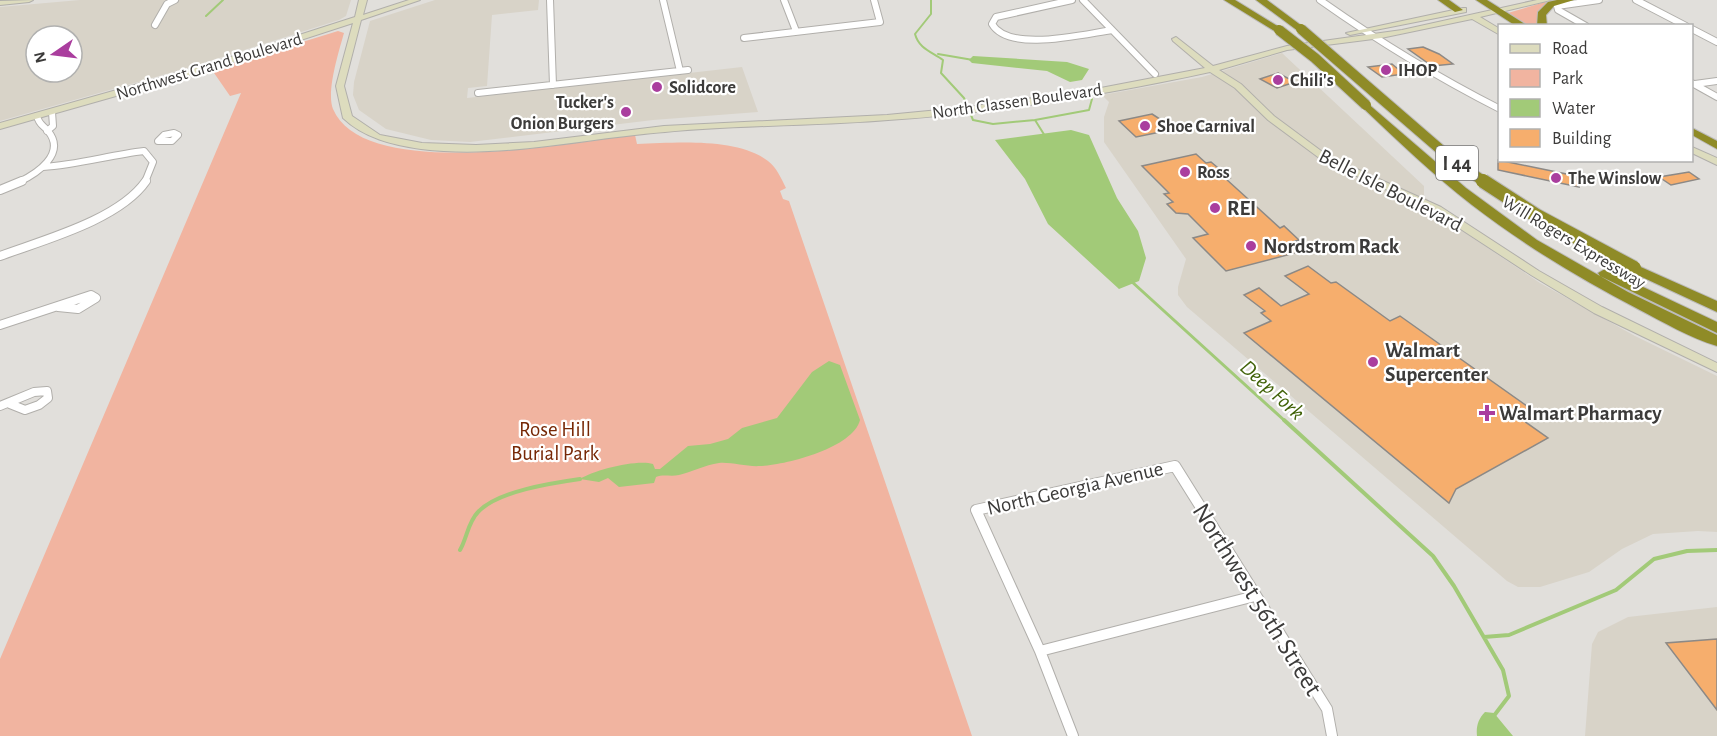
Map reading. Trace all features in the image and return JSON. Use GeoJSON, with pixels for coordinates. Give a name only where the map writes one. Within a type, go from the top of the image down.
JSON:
{"type":"FeatureCollection","features":[{"type":"Feature","properties":{"kind":"highway","name":"Will Rogers Expressway"},"geometry":{"type":"LineString","coordinates":[[1229,0],[1279,30],[1315,58],[1434,167],[1493,215],[1558,258],[1623,295],[1717,341]]}},
{"type":"Feature","properties":{"kind":"highway","name":"Will Rogers Expressway"},"geometry":{"type":"LineString","coordinates":[[1261,0],[1301,29],[1456,163],[1537,216],[1634,268],[1717,307]]}},
{"type":"Feature","properties":{"kind":"highway"},"geometry":{"type":"LineString","coordinates":[[1443,0],[1458,10]]}},
{"type":"Feature","properties":{"kind":"highway"},"geometry":{"type":"LineString","coordinates":[[1467,0],[1487,7],[1520,24]]}},
{"type":"Feature","properties":{"kind":"highway"},"geometry":{"type":"LineString","coordinates":[[1542,24],[1542,10],[1551,4],[1569,0]]}},
{"type":"Feature","properties":{"kind":"highway"},"geometry":{"type":"LineString","coordinates":[[1487,7],[1508,24]]}},
{"type":"Feature","properties":{"kind":"highway"},"geometry":{"type":"LineString","coordinates":[[1693,122],[1717,136]]}},
{"type":"Feature","properties":{"kind":"highway"},"geometry":{"type":"LineString","coordinates":[[1693,132],[1717,146]]}},
{"type":"Feature","properties":{"kind":"highway"},"geometry":{"type":"LineString","coordinates":[[1434,167],[1579,260],[1717,328]]}},
{"type":"Feature","properties":{"kind":"highway"},"geometry":{"type":"LineString","coordinates":[[1634,268],[1717,301]]}},
{"type":"Feature","properties":{"kind":"main road"},"geometry":{"type":"LineString","coordinates":[[0,3],[29,0]]}},
{"type":"Feature","properties":{"kind":"main road","name":"North Classen Boulevard"},"geometry":{"type":"LineString","coordinates":[[363,0],[338,95],[340,104],[348,117],[371,134],[399,143],[433,148],[480,148],[587,132],[904,113],[980,106],[1209,67],[1290,48],[1372,38],[1472,16],[1487,7],[1516,0]]}},
{"type":"Feature","properties":{"kind":"main road","name":"Northwest Grand Boulevard"},"geometry":{"type":"LineString","coordinates":[[0,126],[215,65],[416,0]]}},
{"type":"Feature","properties":{"kind":"main road","name":"North Classen Boulevard"},"geometry":{"type":"LineString","coordinates":[[1128,82],[1155,74],[1209,67],[1275,44],[1362,31],[1458,10],[1547,0]]}},
{"type":"Feature","properties":{"kind":"main road"},"geometry":{"type":"LineString","coordinates":[[1472,16],[1498,32]]}},
{"type":"Feature","properties":{"kind":"main road","name":"Belle Isle Boulevard"},"geometry":{"type":"LineString","coordinates":[[1176,39],[1209,67],[1238,86],[1271,118],[1325,158],[1437,209],[1535,273],[1598,310],[1717,369]]}},
{"type":"Feature","properties":{"kind":"main road"},"geometry":{"type":"LineString","coordinates":[[1693,150],[1717,162]]}},
{"type":"Feature","properties":{"kind":"street"},"geometry":{"type":"LineString","coordinates":[[155,25],[167,2],[175,0]]}},
{"type":"Feature","properties":{"kind":"street"},"geometry":{"type":"LineString","coordinates":[[550,0],[553,85]]}},
{"type":"Feature","properties":{"kind":"street"},"geometry":{"type":"LineString","coordinates":[[663,0],[680,70]]}},
{"type":"Feature","properties":{"kind":"street"},"geometry":{"type":"LineString","coordinates":[[784,0],[796,31]]}},
{"type":"Feature","properties":{"kind":"street"},"geometry":{"type":"LineString","coordinates":[[744,38],[880,22],[874,0]]}},
{"type":"Feature","properties":{"kind":"street"},"geometry":{"type":"LineString","coordinates":[[1072,0],[996,17],[992,24],[997,33],[1007,37],[1026,39],[1112,30]]}},
{"type":"Feature","properties":{"kind":"street"},"geometry":{"type":"LineString","coordinates":[[1083,0],[1155,74]]}},
{"type":"Feature","properties":{"kind":"street"},"geometry":{"type":"LineString","coordinates":[[1320,0],[1372,38],[1402,53],[1441,79],[1498,109]]}},
{"type":"Feature","properties":{"kind":"street"},"geometry":{"type":"LineString","coordinates":[[1582,24],[1558,10],[1557,6],[1599,0]]}},
{"type":"Feature","properties":{"kind":"street"},"geometry":{"type":"LineString","coordinates":[[1636,0],[1682,24]]}},
{"type":"Feature","properties":{"kind":"street"},"geometry":{"type":"LineString","coordinates":[[1693,29],[1717,42]]}},
{"type":"Feature","properties":{"kind":"street"},"geometry":{"type":"LineString","coordinates":[[478,93],[688,69]]}},
{"type":"Feature","properties":{"kind":"street"},"geometry":{"type":"LineString","coordinates":[[1693,84],[1717,81]]}},
{"type":"Feature","properties":{"kind":"street"},"geometry":{"type":"LineString","coordinates":[[1693,84],[1717,97]]}},
{"type":"Feature","properties":{"kind":"street"},"geometry":{"type":"LineString","coordinates":[[47,131],[53,126],[52,112]]}},
{"type":"Feature","properties":{"kind":"street"},"geometry":{"type":"LineString","coordinates":[[0,190],[24,180],[43,167],[52,156],[54,146],[47,131],[41,128],[37,116]]}},
{"type":"Feature","properties":{"kind":"street"},"geometry":{"type":"LineString","coordinates":[[43,167],[72,165],[122,153],[144,151],[159,142]]}},
{"type":"Feature","properties":{"kind":"street"},"geometry":{"type":"LineString","coordinates":[[0,256],[93,217],[131,196],[142,186],[153,162],[144,151]]}},
{"type":"Feature","properties":{"kind":"street"},"geometry":{"type":"LineString","coordinates":[[0,325],[58,307]]}},
{"type":"Feature","properties":{"kind":"street"},"geometry":{"type":"LineString","coordinates":[[0,406],[10,404]]}},
{"type":"Feature","properties":{"kind":"street","name":"North Georgia Avenue"},"geometry":{"type":"LineString","coordinates":[[1040,651],[976,510],[1175,466]]}},
{"type":"Feature","properties":{"kind":"street","name":"Northwest 56th Street"},"geometry":{"type":"LineString","coordinates":[[1175,466],[1327,709],[1332,736]]}},
{"type":"Feature","properties":{"kind":"street"},"geometry":{"type":"LineString","coordinates":[[1073,736],[1040,651],[1255,596]]}},
{"type":"Feature","properties":{"kind":"shaded area"},"geometry":{"type":"Polygon","coordinates":[[[80,0],[351,0],[346,16],[339,20],[191,67],[0,121],[0,7],[80,0]]]}},
{"type":"Feature","properties":{"kind":"shaded area"},"geometry":{"type":"Polygon","coordinates":[[[435,0],[539,0],[538,10],[492,15],[487,86],[468,88],[467,98],[742,67],[758,112],[653,120],[470,142],[431,140],[386,129],[359,110],[353,95],[354,82],[370,21],[435,0]]]}},
{"type":"Feature","properties":{"kind":"shaded area"},"geometry":{"type":"Polygon","coordinates":[[[1282,53],[1424,186],[1424,196],[1452,224],[1540,283],[1635,336],[1717,376],[1717,532],[1653,534],[1622,549],[1589,572],[1540,587],[1518,587],[1507,581],[1187,307],[1178,295],[1186,259],[1104,142],[1104,117],[1109,102],[1102,95],[1202,77],[1282,53]]]}},
{"type":"Feature","properties":{"kind":"shaded area"},"geometry":{"type":"Polygon","coordinates":[[[1717,607],[1717,736],[1585,736],[1592,644],[1598,632],[1628,617],[1717,607]]]}},
{"type":"Feature","properties":{"kind":"green space"},"geometry":{"type":"Polygon","coordinates":[[[1547,3],[1537,13],[1538,24],[1526,24],[1508,13],[1547,3]]]}},
{"type":"Feature","properties":{"kind":"green space","name":"Rose Hill Burial Park"},"geometry":{"type":"Polygon","coordinates":[[[338,31],[344,33],[332,82],[333,109],[352,132],[385,145],[426,152],[472,152],[520,149],[635,135],[637,144],[705,143],[739,148],[755,153],[774,167],[786,188],[780,191],[783,199],[789,201],[972,736],[0,736],[0,659],[241,93],[230,96],[212,70],[338,31]]]}},
{"type":"Feature","properties":{"kind":"water"},"geometry":{"type":"Polygon","coordinates":[[[973,56],[1067,62],[1089,69],[1082,80],[1070,82],[1047,71],[972,63],[969,60],[973,56]]]}},
{"type":"Feature","properties":{"kind":"water"},"geometry":{"type":"Polygon","coordinates":[[[1071,130],[1089,135],[1117,198],[1138,231],[1146,258],[1139,281],[1119,289],[1048,224],[1025,179],[995,140],[1071,130]]]}},
{"type":"Feature","properties":{"kind":"water"},"geometry":{"type":"Polygon","coordinates":[[[829,361],[840,365],[860,420],[855,430],[832,447],[771,465],[714,464],[679,475],[659,476],[656,477],[654,483],[619,487],[608,478],[599,482],[580,479],[605,469],[627,464],[653,464],[655,469],[660,469],[688,446],[710,444],[728,439],[742,428],[777,418],[812,372],[829,361]]]}},
{"type":"Feature","properties":{"kind":"water"},"geometry":{"type":"Polygon","coordinates":[[[1485,712],[1494,713],[1513,736],[1477,736],[1478,723],[1485,712]]]}},
{"type":"Feature","properties":{"kind":"building"},"geometry":{"type":"Polygon","coordinates":[[[1423,47],[1453,64],[1432,66],[1408,49],[1423,47]]]}},
{"type":"Feature","properties":{"kind":"building","name":"IHOP"},"geometry":{"type":"Polygon","coordinates":[[[1392,64],[1404,74],[1382,77],[1368,67],[1392,64]]]}},
{"type":"Feature","properties":{"kind":"building","name":"Chili's"},"geometry":{"type":"Polygon","coordinates":[[[1278,73],[1295,82],[1277,88],[1260,79],[1278,73]]]}},
{"type":"Feature","properties":{"kind":"building","name":"Shoe Carnival"},"geometry":{"type":"Polygon","coordinates":[[[1152,114],[1169,125],[1165,126],[1170,130],[1136,137],[1119,121],[1152,114]]]}},
{"type":"Feature","properties":{"kind":"building"},"geometry":{"type":"Polygon","coordinates":[[[1196,154],[1206,163],[1211,162],[1230,178],[1226,179],[1280,228],[1284,226],[1299,240],[1295,241],[1306,250],[1226,271],[1193,238],[1208,234],[1188,214],[1176,213],[1167,204],[1173,202],[1164,194],[1169,193],[1142,166],[1196,154]]]}},
{"type":"Feature","properties":{"kind":"building","name":"The Winslow"},"geometry":{"type":"Polygon","coordinates":[[[1498,162],[1508,162],[1576,176],[1579,187],[1498,170],[1498,162]]]}},
{"type":"Feature","properties":{"kind":"building"},"geometry":{"type":"Polygon","coordinates":[[[1689,172],[1699,179],[1671,185],[1659,177],[1689,172]]]}},
{"type":"Feature","properties":{"kind":"building","name":"Walmart Supercenter"},"geometry":{"type":"Polygon","coordinates":[[[1308,266],[1331,283],[1336,282],[1390,321],[1400,316],[1531,409],[1517,416],[1548,438],[1456,489],[1449,503],[1244,333],[1271,321],[1261,313],[1265,311],[1244,295],[1259,288],[1281,306],[1309,294],[1285,276],[1308,266]]]}},
{"type":"Feature","properties":{"kind":"building"},"geometry":{"type":"Polygon","coordinates":[[[1717,639],[1717,710],[1666,643],[1717,639]]]}},
{"type":"Feature","properties":{"kind":"waterway"},"geometry":{"type":"LineString","coordinates":[[206,16],[223,0]]}},
{"type":"Feature","properties":{"kind":"waterway","name":"Deep Fork"},"geometry":{"type":"LineString","coordinates":[[931,0],[931,14],[915,34],[923,47],[943,60],[941,73],[964,98],[973,120],[993,124],[1035,120]]}},
{"type":"Feature","properties":{"kind":"waterway"},"geometry":{"type":"LineString","coordinates":[[938,54],[973,60]]}},
{"type":"Feature","properties":{"kind":"waterway"},"geometry":{"type":"LineString","coordinates":[[1035,120],[1089,110],[1092,99]]}},
{"type":"Feature","properties":{"kind":"waterway","name":"Deep Fork"},"geometry":{"type":"LineString","coordinates":[[1035,120],[1045,136]]}},
{"type":"Feature","properties":{"kind":"waterway","name":"Deep Fork"},"geometry":{"type":"LineString","coordinates":[[1131,281],[1285,421]]}},
{"type":"Feature","properties":{"kind":"waterway","name":"Deep Fork"},"geometry":{"type":"LineString","coordinates":[[1284,420],[1433,556],[1454,586],[1503,670],[1509,696],[1493,717]]}},
{"type":"Feature","properties":{"kind":"waterway"},"geometry":{"type":"LineString","coordinates":[[460,550],[472,520],[487,505],[526,489],[580,479]]}},
{"type":"Feature","properties":{"kind":"waterway","name":"Deep Fork"},"geometry":{"type":"LineString","coordinates":[[1484,637],[1509,635],[1616,590],[1654,559],[1687,551],[1717,550]]}},
{"type":"Feature","properties":{"kind":"place","name":"IHOP"},"geometry":{"type":"Point","coordinates":[1386,70]}},
{"type":"Feature","properties":{"kind":"place","name":"Chili's"},"geometry":{"type":"Point","coordinates":[1278,80]}},
{"type":"Feature","properties":{"kind":"place","name":"Solidcore"},"geometry":{"type":"Point","coordinates":[657,87]}},
{"type":"Feature","properties":{"kind":"place","name":"Tucker's Onion Burgers"},"geometry":{"type":"Point","coordinates":[626,112]}},
{"type":"Feature","properties":{"kind":"place","name":"Shoe Carnival"},"geometry":{"type":"Point","coordinates":[1145,126]}},
{"type":"Feature","properties":{"kind":"place","name":"Ross"},"geometry":{"type":"Point","coordinates":[1185,172]}},
{"type":"Feature","properties":{"kind":"place","name":"The Winslow"},"geometry":{"type":"Point","coordinates":[1556,178]}},
{"type":"Feature","properties":{"kind":"place","name":"REI"},"geometry":{"type":"Point","coordinates":[1215,208]}},
{"type":"Feature","properties":{"kind":"place","name":"Nordstrom Rack"},"geometry":{"type":"Point","coordinates":[1251,246]}},
{"type":"Feature","properties":{"kind":"place","name":"Walmart Supercenter"},"geometry":{"type":"Point","coordinates":[1373,362]}},
{"type":"Feature","properties":{"kind":"place","name":"Walmart Pharmacy"},"geometry":{"type":"Point","coordinates":[1487,413]}}]}
